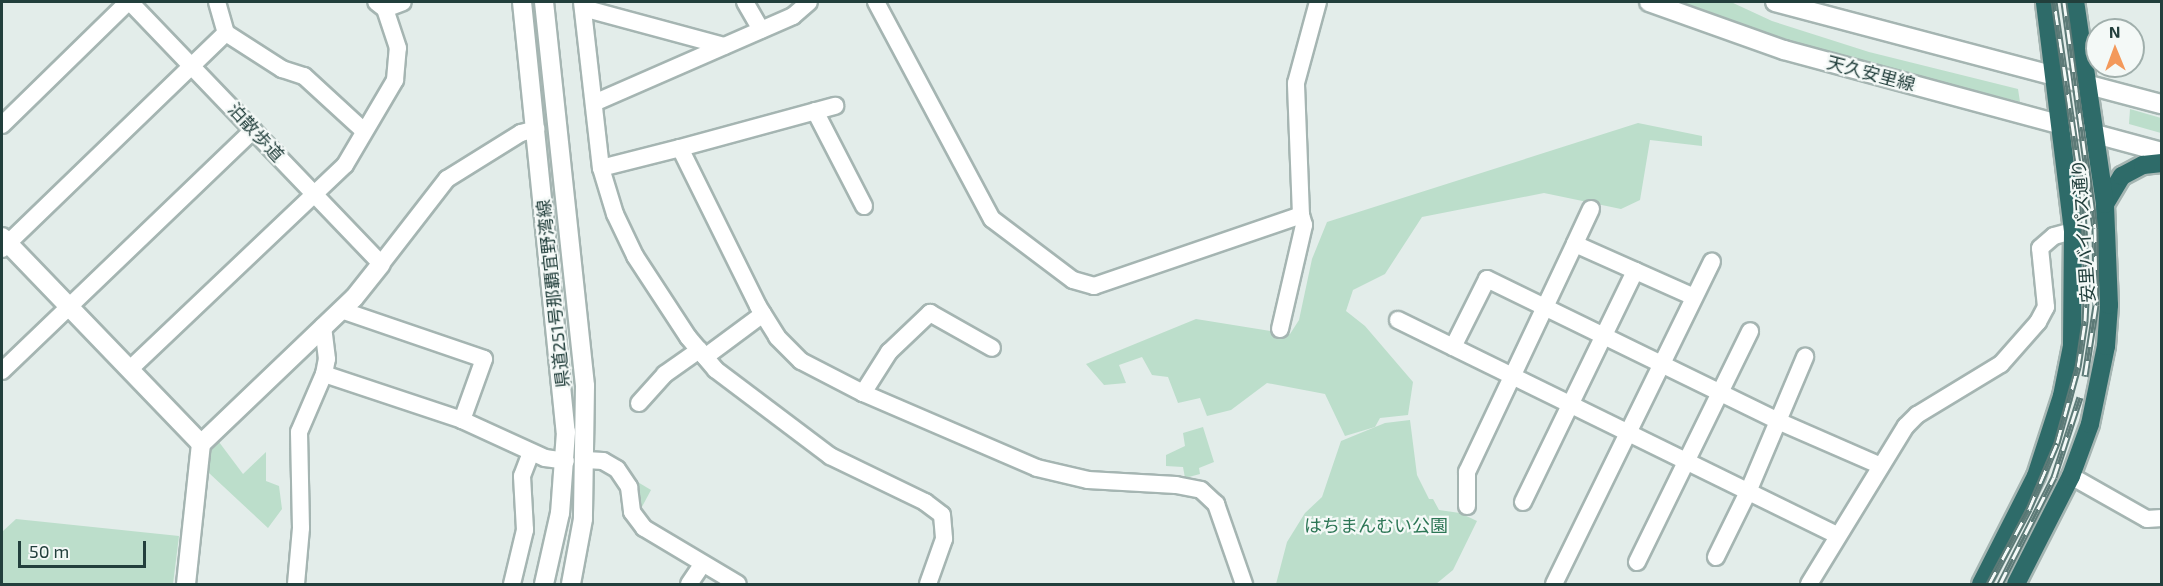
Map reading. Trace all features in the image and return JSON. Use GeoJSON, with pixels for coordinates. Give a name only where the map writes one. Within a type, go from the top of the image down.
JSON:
{"type":"FeatureCollection","features":[{"type":"Feature","properties":{"kind":"highway","name":"安里バイパス通り"},"geometry":{"type":"LineString","coordinates":[[1977,584],[2048,442],[2072,346],[2073,231],[2045,2]]}},
{"type":"Feature","properties":{"kind":"highway","name":"安里バイパス通り"},"geometry":{"type":"LineString","coordinates":[[2016,585],[2071,476],[2090,424],[2106,346],[2109,305],[2105,204],[2075,2]]}},
{"type":"Feature","properties":{"kind":"highway"},"geometry":{"type":"LineString","coordinates":[[2105,204],[2122,176],[2143,165],[2162,164]]}},
{"type":"Feature","properties":{"kind":"street","name":"泊散歩道"},"geometry":{"type":"LineString","coordinates":[[129,2],[193,64],[381,264]]}},
{"type":"Feature","properties":{"kind":"street"},"geometry":{"type":"LineString","coordinates":[[2,125],[129,2]]}},
{"type":"Feature","properties":{"kind":"street"},"geometry":{"type":"LineString","coordinates":[[217,2],[226,33],[282,69],[304,76],[363,130]]}},
{"type":"Feature","properties":{"kind":"street"},"geometry":{"type":"LineString","coordinates":[[130,369],[345,165],[363,130],[386,100],[395,80],[398,48],[380,5],[403,2]]}},
{"type":"Feature","properties":{"kind":"street","name":"県道251号那覇宜野湾線"},"geometry":{"type":"LineString","coordinates":[[522,2],[563,388],[566,461],[560,513],[544,585]]}},
{"type":"Feature","properties":{"kind":"street","name":"県道251号那覇宜野湾線"},"geometry":{"type":"LineString","coordinates":[[544,2],[585,386],[586,460],[580,541],[571,585]]}},
{"type":"Feature","properties":{"kind":"street"},"geometry":{"type":"LineString","coordinates":[[745,2],[761,30]]}},
{"type":"Feature","properties":{"kind":"street"},"geometry":{"type":"LineString","coordinates":[[594,103],[793,16],[809,2]]}},
{"type":"Feature","properties":{"kind":"street"},"geometry":{"type":"LineString","coordinates":[[876,2],[992,219],[1083,285],[1094,286],[1302,215]]}},
{"type":"Feature","properties":{"kind":"street"},"geometry":{"type":"LineString","coordinates":[[1280,329],[1304,225],[1295,128],[1296,83],[1318,2]]}},
{"type":"Feature","properties":{"kind":"street","name":"天久安里線"},"geometry":{"type":"LineString","coordinates":[[1649,2],[1784,50],[2162,152]]}},
{"type":"Feature","properties":{"kind":"street"},"geometry":{"type":"LineString","coordinates":[[1775,2],[2162,104]]}},
{"type":"Feature","properties":{"kind":"street"},"geometry":{"type":"LineString","coordinates":[[724,46],[582,5],[601,168],[615,214],[635,256],[716,370],[830,456],[937,509],[946,524],[944,539],[928,585]]}},
{"type":"Feature","properties":{"kind":"street"},"geometry":{"type":"LineString","coordinates":[[201,444],[69,306],[4,243],[226,33]]}},
{"type":"Feature","properties":{"kind":"street"},"geometry":{"type":"LineString","coordinates":[[601,168],[835,106]]}},
{"type":"Feature","properties":{"kind":"street"},"geometry":{"type":"LineString","coordinates":[[815,111],[864,206]]}},
{"type":"Feature","properties":{"kind":"street"},"geometry":{"type":"LineString","coordinates":[[186,585],[201,444],[341,310],[381,264],[447,179],[521,133],[536,129]]}},
{"type":"Feature","properties":{"kind":"street"},"geometry":{"type":"LineString","coordinates":[[2,371],[253,130]]}},
{"type":"Feature","properties":{"kind":"street"},"geometry":{"type":"LineString","coordinates":[[680,148],[763,314],[777,337],[801,361],[863,393],[1036,468],[1088,480],[1176,484],[1201,490],[1216,504],[1244,585]]}},
{"type":"Feature","properties":{"kind":"street"},"geometry":{"type":"LineString","coordinates":[[1467,506],[1467,472],[1591,209]]}},
{"type":"Feature","properties":{"kind":"street"},"geometry":{"type":"LineString","coordinates":[[1809,585],[1836,535],[1917,415],[2001,364],[2038,322],[2046,307],[2040,248],[2054,236],[2073,231]]}},
{"type":"Feature","properties":{"kind":"street"},"geometry":{"type":"LineString","coordinates":[[1575,244],[1694,297]]}},
{"type":"Feature","properties":{"kind":"street"},"geometry":{"type":"LineString","coordinates":[[1554,585],[1712,262]]}},
{"type":"Feature","properties":{"kind":"street"},"geometry":{"type":"LineString","coordinates":[[1523,502],[1635,271]]}},
{"type":"Feature","properties":{"kind":"street"},"geometry":{"type":"LineString","coordinates":[[1453,347],[1487,279],[1778,421],[1881,466]]}},
{"type":"Feature","properties":{"kind":"street"},"geometry":{"type":"LineString","coordinates":[[341,310],[484,359],[462,420]]}},
{"type":"Feature","properties":{"kind":"street"},"geometry":{"type":"LineString","coordinates":[[863,393],[889,352],[930,313],[992,348]]}},
{"type":"Feature","properties":{"kind":"street"},"geometry":{"type":"LineString","coordinates":[[639,403],[665,374],[763,314]]}},
{"type":"Feature","properties":{"kind":"street"},"geometry":{"type":"LineString","coordinates":[[1398,320],[1836,535]]}},
{"type":"Feature","properties":{"kind":"street"},"geometry":{"type":"LineString","coordinates":[[296,585],[301,528],[299,432],[324,374],[327,359],[323,326]]}},
{"type":"Feature","properties":{"kind":"street"},"geometry":{"type":"LineString","coordinates":[[1637,562],[1750,331]]}},
{"type":"Feature","properties":{"kind":"street"},"geometry":{"type":"LineString","coordinates":[[1716,557],[1748,492],[1804,357]]}},
{"type":"Feature","properties":{"kind":"street"},"geometry":{"type":"LineString","coordinates":[[324,374],[462,420],[531,453],[566,461]]}},
{"type":"Feature","properties":{"kind":"street"},"geometry":{"type":"LineString","coordinates":[[512,585],[525,530],[522,477],[531,453]]}},
{"type":"Feature","properties":{"kind":"street"},"geometry":{"type":"LineString","coordinates":[[586,460],[603,461],[617,469],[629,487],[635,519],[702,565],[738,585]]}},
{"type":"Feature","properties":{"kind":"street"},"geometry":{"type":"LineString","coordinates":[[2071,476],[2147,519],[2162,518]]}},
{"type":"Feature","properties":{"kind":"street"},"geometry":{"type":"LineString","coordinates":[[689,585],[702,565]]}},
{"type":"Feature","properties":{"kind":"green space"},"geometry":{"type":"Polygon","coordinates":[[[1672,2],[1731,2],[1772,21],[1869,52],[2018,89],[2020,102],[1819,50],[1672,2]]]}},
{"type":"Feature","properties":{"kind":"green space"},"geometry":{"type":"Polygon","coordinates":[[[2130,109],[2161,118],[2161,133],[2129,124],[2130,109]]]}},
{"type":"Feature","properties":{"kind":"green space"},"geometry":{"type":"Polygon","coordinates":[[[1638,123],[1702,136],[1702,146],[1650,140],[1640,200],[1621,209],[1544,193],[1422,217],[1385,274],[1353,290],[1346,311],[1365,326],[1413,382],[1408,415],[1380,418],[1375,427],[1345,436],[1325,394],[1267,383],[1231,410],[1207,416],[1200,398],[1178,403],[1168,377],[1152,375],[1142,357],[1119,365],[1126,383],[1104,385],[1086,364],[1196,319],[1290,334],[1299,320],[1312,259],[1327,222],[1638,123]]]}},
{"type":"Feature","properties":{"kind":"green space","name":"はちまんむい公園"},"geometry":{"type":"Polygon","coordinates":[[[1410,420],[1417,475],[1429,499],[1433,499],[1439,510],[1460,513],[1477,521],[1453,570],[1436,584],[1276,584],[1287,542],[1305,513],[1322,497],[1341,441],[1385,423],[1410,420]]]}},
{"type":"Feature","properties":{"kind":"green space"},"geometry":{"type":"Polygon","coordinates":[[[1203,427],[1214,462],[1199,468],[1200,474],[1185,478],[1183,467],[1166,466],[1166,455],[1185,446],[1183,433],[1203,427]]]}},
{"type":"Feature","properties":{"kind":"green space"},"geometry":{"type":"Polygon","coordinates":[[[219,442],[243,474],[266,452],[266,481],[279,486],[282,509],[268,528],[209,473],[211,448],[219,442]]]}},
{"type":"Feature","properties":{"kind":"green space"},"geometry":{"type":"Polygon","coordinates":[[[631,478],[651,490],[637,516],[631,478]]]}},
{"type":"Feature","properties":{"kind":"green space"},"geometry":{"type":"Polygon","coordinates":[[[16,519],[179,536],[173,584],[2,584],[2,532],[16,519]]]}},
{"type":"Feature","properties":{"kind":"railway"},"geometry":{"type":"LineString","coordinates":[[1989,584],[2029,509],[2057,443],[2078,367],[2085,321],[2087,283],[2082,191],[2054,2]]}},
{"type":"Feature","properties":{"kind":"railway"},"geometry":{"type":"LineString","coordinates":[[2064,2],[2095,228],[2096,305],[2085,376]]}},
{"type":"Feature","properties":{"kind":"railway"},"geometry":{"type":"LineString","coordinates":[[2000,584],[2054,477],[2080,397]]}}]}
